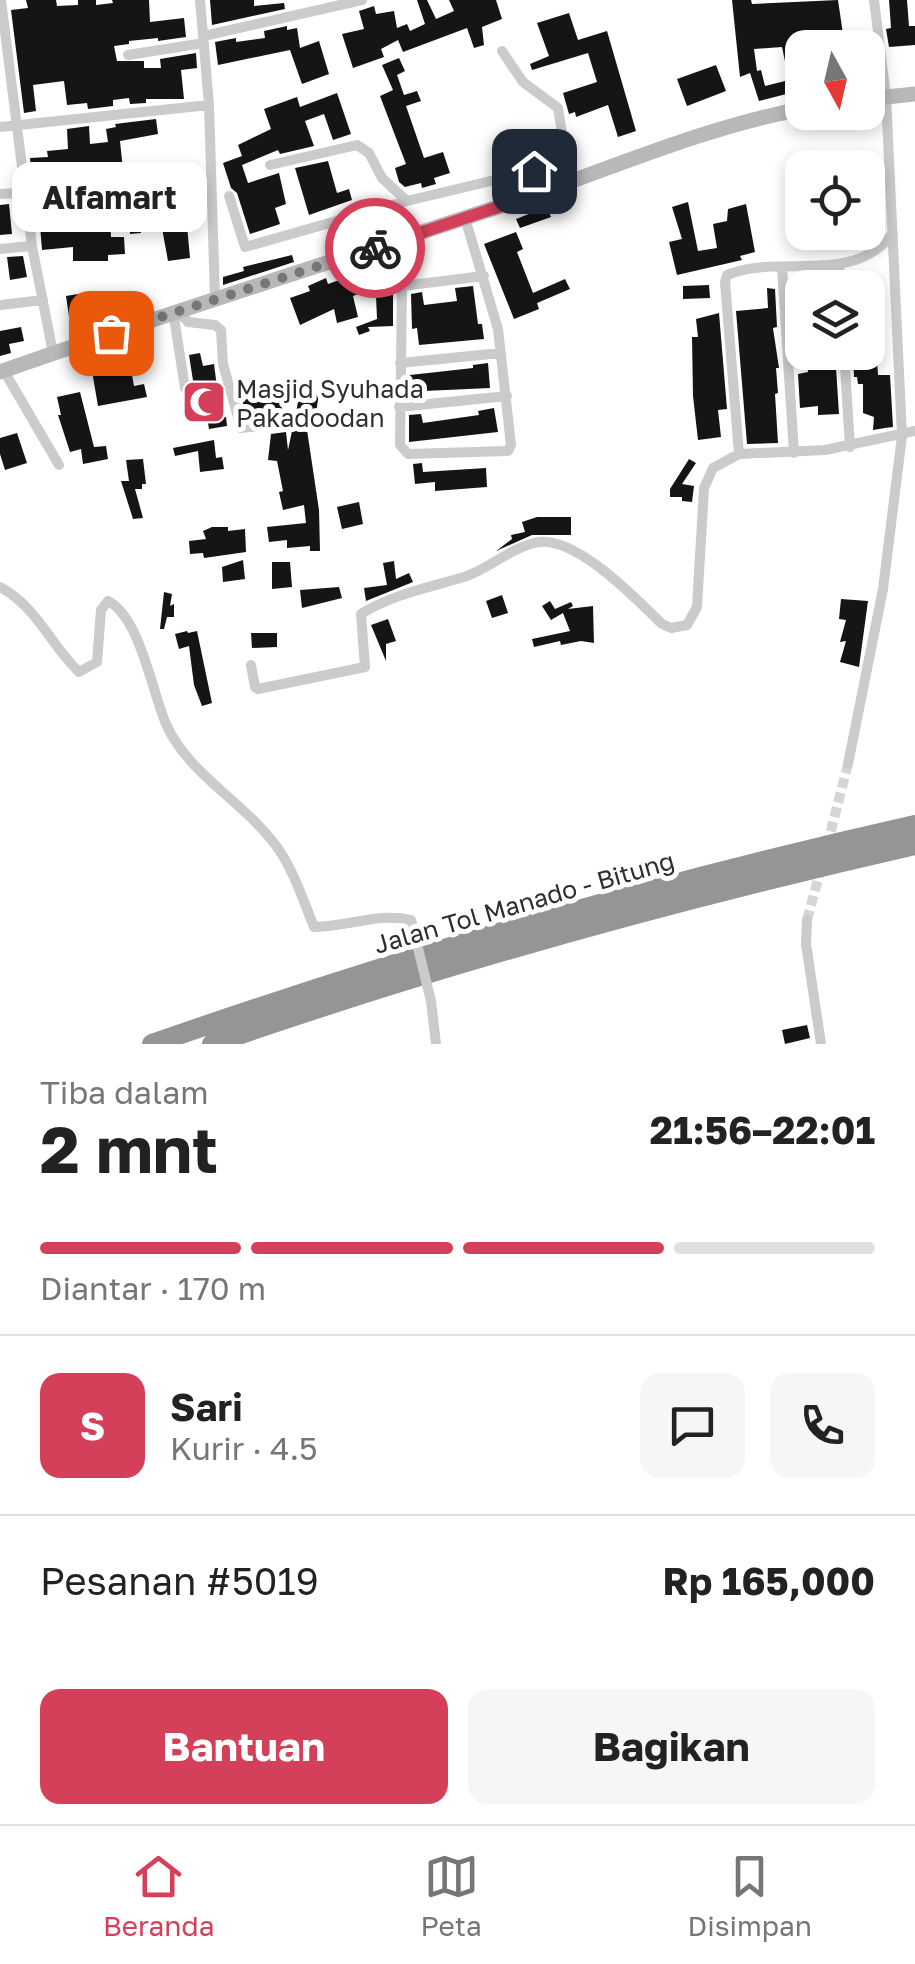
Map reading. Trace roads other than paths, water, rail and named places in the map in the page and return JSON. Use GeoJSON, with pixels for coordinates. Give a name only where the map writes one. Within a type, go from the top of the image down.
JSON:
{"type":"FeatureCollection","features":[{"type":"Feature","properties":{"kind":"highway","name":"Jalan Tol Manado - Bitung"},"geometry":{"type":"LineString","coordinates":[[152,1044],[448,949],[707,875],[915,824]]}},
{"type":"Feature","properties":{"kind":"highway","name":"Jalan Tol Manado - Bitung"},"geometry":{"type":"LineString","coordinates":[[212,1044],[712,894],[915,845]]}},
{"type":"Feature","properties":{"kind":"street"},"geometry":{"type":"LineString","coordinates":[[1,0],[4,54],[32,246],[54,353]]}},
{"type":"Feature","properties":{"kind":"street"},"geometry":{"type":"LineString","coordinates":[[200,0],[209,104],[216,298]]}},
{"type":"Feature","properties":{"kind":"street"},"geometry":{"type":"LineString","coordinates":[[128,55],[362,0]]}},
{"type":"Feature","properties":{"kind":"street"},"geometry":{"type":"LineString","coordinates":[[848,764],[883,589],[902,436],[886,96],[874,0]]}},
{"type":"Feature","properties":{"kind":"street"},"geometry":{"type":"LineString","coordinates":[[502,50],[523,82],[558,108],[570,183]]}},
{"type":"Feature","properties":{"kind":"street"},"geometry":{"type":"LineString","coordinates":[[886,96],[915,94]]}},
{"type":"Feature","properties":{"kind":"street"},"geometry":{"type":"LineString","coordinates":[[0,127],[209,104]]}},
{"type":"Feature","properties":{"kind":"street"},"geometry":{"type":"LineString","coordinates":[[60,465],[2,372],[716,132],[785,114]]}},
{"type":"Feature","properties":{"kind":"street"},"geometry":{"type":"LineString","coordinates":[[270,165],[357,145],[369,152],[382,178],[407,201]]}},
{"type":"Feature","properties":{"kind":"street"},"geometry":{"type":"LineString","coordinates":[[229,196],[245,247],[407,201],[566,163]]}},
{"type":"Feature","properties":{"kind":"street"},"geometry":{"type":"LineString","coordinates":[[0,194],[70,190]]}},
{"type":"Feature","properties":{"kind":"street"},"geometry":{"type":"LineString","coordinates":[[398,241],[402,286],[400,445],[408,454],[502,453],[512,446],[501,353],[484,276],[464,218]]}},
{"type":"Feature","properties":{"kind":"street"},"geometry":{"type":"LineString","coordinates":[[739,454],[725,282],[732,272],[840,264],[864,258],[886,243],[892,233]]}},
{"type":"Feature","properties":{"kind":"street"},"geometry":{"type":"LineString","coordinates":[[0,249],[32,246]]}},
{"type":"Feature","properties":{"kind":"street"},"geometry":{"type":"LineString","coordinates":[[840,264],[840,270]]}},
{"type":"Feature","properties":{"kind":"street"},"geometry":{"type":"LineString","coordinates":[[782,268],[794,453]]}},
{"type":"Feature","properties":{"kind":"street"},"geometry":{"type":"LineString","coordinates":[[402,286],[484,276]]}},
{"type":"Feature","properties":{"kind":"street"},"geometry":{"type":"LineString","coordinates":[[0,305],[43,300]]}},
{"type":"Feature","properties":{"kind":"street"},"geometry":{"type":"LineString","coordinates":[[175,311],[185,388]]}},
{"type":"Feature","properties":{"kind":"street"},"geometry":{"type":"LineString","coordinates":[[175,311],[188,322],[215,325],[221,330],[223,364],[241,428],[314,420]]}},
{"type":"Feature","properties":{"kind":"street"},"geometry":{"type":"LineString","coordinates":[[400,363],[501,353]]}},
{"type":"Feature","properties":{"kind":"street"},"geometry":{"type":"LineString","coordinates":[[845,370],[850,447]]}},
{"type":"Feature","properties":{"kind":"street"},"geometry":{"type":"LineString","coordinates":[[399,407],[507,396]]}},
{"type":"Feature","properties":{"kind":"street"},"geometry":{"type":"LineString","coordinates":[[251,665],[258,688],[365,667],[360,614],[480,571],[524,546],[542,541],[590,562],[662,624],[671,628],[687,625],[697,607],[708,476],[722,462],[739,454],[850,447],[915,431]]}},
{"type":"Feature","properties":{"kind":"street"},"geometry":{"type":"LineString","coordinates":[[0,588],[31,609],[79,672],[97,662],[101,610],[108,601],[120,607],[141,652],[167,727],[190,760],[279,849],[314,927],[395,916],[411,920],[431,1001],[436,1044]]}},
{"type":"Feature","properties":{"kind":"street"},"geometry":{"type":"LineString","coordinates":[[807,920],[806,944],[821,1044]]}},
{"type":"Feature","properties":{"kind":"tunnel"},"geometry":{"type":"LineString","coordinates":[[827,846],[848,764]]}},
{"type":"Feature","properties":{"kind":"tunnel"},"geometry":{"type":"LineString","coordinates":[[807,920],[821,868]]}},
{"type":"Feature","properties":{"kind":"place","name":"Alfamart"},"geometry":{"type":"Point","coordinates":[111,333]}},
{"type":"Feature","properties":{"kind":"place","name":"Masjid Syuhada Pakadoodan"},"geometry":{"type":"Point","coordinates":[204,402]}}]}
